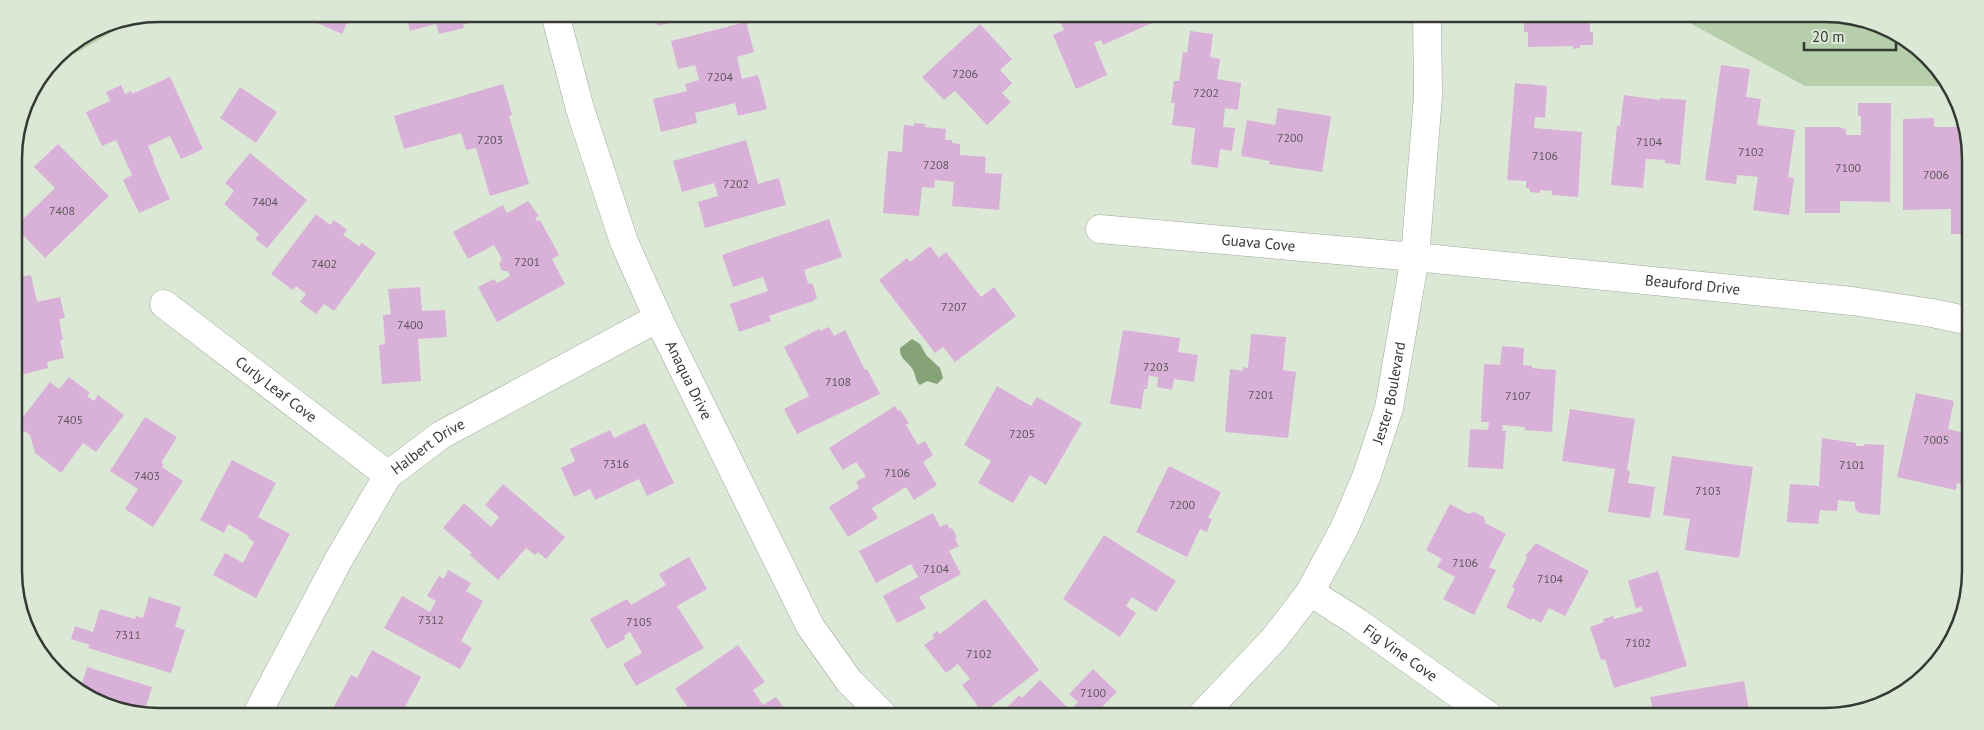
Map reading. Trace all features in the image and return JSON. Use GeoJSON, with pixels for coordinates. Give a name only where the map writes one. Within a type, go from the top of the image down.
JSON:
{"type":"FeatureCollection","features":[{"type":"Feature","properties":{"kind":"street","name":"Anaqua Drive"},"geometry":{"type":"LineString","coordinates":[[557,22],[580,109],[624,242],[658,318],[810,626],[849,681],[876,708]]}},
{"type":"Feature","properties":{"kind":"street","name":"Jester Boulevard"},"geometry":{"type":"LineString","coordinates":[[1210,707],[1274,639],[1310,592],[1348,520],[1367,474],[1389,408],[1415,256],[1428,96],[1427,22]]}},
{"type":"Feature","properties":{"kind":"street","name":"Guava Cove"},"geometry":{"type":"LineString","coordinates":[[1100,229],[1415,256]]}},
{"type":"Feature","properties":{"kind":"street","name":"Beauford Drive"},"geometry":{"type":"LineString","coordinates":[[1415,256],[1852,301],[1962,319]]}},
{"type":"Feature","properties":{"kind":"street","name":"Curly Leaf Cove"},"geometry":{"type":"LineString","coordinates":[[164,304],[388,475]]}},
{"type":"Feature","properties":{"kind":"street","name":"Halbert Drive"},"geometry":{"type":"LineString","coordinates":[[260,708],[339,559],[388,475],[441,435],[658,318]]}},
{"type":"Feature","properties":{"kind":"street","name":"Fig Vine Cove"},"geometry":{"type":"LineString","coordinates":[[1310,592],[1357,622],[1477,707]]}},
{"type":"Feature","properties":{"kind":"shaded area"},"geometry":{"type":"Polygon","coordinates":[[[1688,22],[1825,22],[1851,25],[1869,30],[1901,46],[1915,56],[1940,86],[1805,86],[1688,22]]]}},
{"type":"Feature","properties":{"kind":"shaded area"},"geometry":{"type":"Polygon","coordinates":[[[115,30],[70,57],[83,46],[115,30]]]}},
{"type":"Feature","properties":{"kind":"shaded area"},"geometry":{"type":"Polygon","coordinates":[[[912,339],[920,344],[926,355],[940,368],[943,378],[937,384],[927,381],[920,385],[911,367],[901,355],[900,348],[912,339]]]}},
{"type":"Feature","properties":{"kind":"building"},"geometry":{"type":"Polygon","coordinates":[[[315,22],[347,22],[342,34],[315,22]]]}},
{"type":"Feature","properties":{"kind":"building"},"geometry":{"type":"Polygon","coordinates":[[[408,22],[474,22],[463,25],[464,28],[439,34],[436,24],[410,31],[408,22]]]}},
{"type":"Feature","properties":{"kind":"building"},"geometry":{"type":"Polygon","coordinates":[[[657,22],[672,22],[658,26],[657,22]]]}},
{"type":"Feature","properties":{"kind":"building"},"geometry":{"type":"Polygon","coordinates":[[[746,22],[754,52],[737,57],[742,79],[758,75],[767,109],[738,116],[735,103],[695,113],[697,123],[661,132],[653,99],[687,91],[685,84],[699,80],[695,65],[678,69],[671,41],[746,22]]]}},
{"type":"Feature","properties":{"kind":"building"},"geometry":{"type":"Polygon","coordinates":[[[1060,22],[1154,22],[1103,45],[1101,40],[1094,43],[1107,75],[1076,89],[1053,35],[1064,30],[1060,22]]]}},
{"type":"Feature","properties":{"kind":"building"},"geometry":{"type":"Polygon","coordinates":[[[1524,22],[1590,22],[1590,32],[1593,32],[1593,45],[1580,45],[1580,48],[1573,49],[1573,46],[1528,47],[1528,32],[1524,32],[1524,22]]]}},
{"type":"Feature","properties":{"kind":"building"},"geometry":{"type":"Polygon","coordinates":[[[980,24],[1012,59],[1000,70],[1012,83],[1002,93],[1011,102],[987,125],[955,91],[944,100],[922,77],[980,24]]]}},
{"type":"Feature","properties":{"kind":"building"},"geometry":{"type":"Polygon","coordinates":[[[1190,31],[1213,34],[1210,57],[1220,59],[1217,79],[1241,83],[1238,110],[1225,108],[1223,127],[1235,128],[1232,151],[1220,149],[1218,168],[1191,164],[1195,128],[1172,125],[1175,103],[1171,103],[1174,81],[1179,81],[1183,52],[1187,53],[1190,31]]]}},
{"type":"Feature","properties":{"kind":"building"},"geometry":{"type":"Polygon","coordinates":[[[1721,65],[1750,69],[1746,97],[1761,99],[1757,125],[1795,130],[1788,177],[1794,178],[1789,215],[1753,210],[1758,177],[1737,175],[1736,184],[1705,180],[1721,65]]]}},
{"type":"Feature","properties":{"kind":"building"},"geometry":{"type":"Polygon","coordinates":[[[170,77],[203,149],[181,159],[170,136],[148,146],[170,199],[139,213],[123,180],[132,175],[116,140],[102,146],[86,112],[110,101],[106,92],[121,85],[125,94],[131,91],[132,94],[170,77]]]}},
{"type":"Feature","properties":{"kind":"building"},"geometry":{"type":"Polygon","coordinates":[[[1515,83],[1547,86],[1545,118],[1535,117],[1534,128],[1582,132],[1578,197],[1552,195],[1552,191],[1540,190],[1540,193],[1530,192],[1530,189],[1526,188],[1526,181],[1507,180],[1515,83]]]}},
{"type":"Feature","properties":{"kind":"building"},"geometry":{"type":"Polygon","coordinates":[[[503,84],[512,115],[509,116],[529,184],[490,196],[476,148],[466,150],[461,133],[404,149],[394,116],[503,84]]]}},
{"type":"Feature","properties":{"kind":"building"},"geometry":{"type":"Polygon","coordinates":[[[240,87],[277,112],[256,143],[220,118],[240,87]]]}},
{"type":"Feature","properties":{"kind":"building"},"geometry":{"type":"Polygon","coordinates":[[[1624,95],[1660,100],[1660,98],[1686,100],[1680,165],[1665,163],[1665,160],[1646,159],[1643,188],[1611,185],[1617,126],[1620,126],[1624,95]]]}},
{"type":"Feature","properties":{"kind":"building"},"geometry":{"type":"Polygon","coordinates":[[[1858,103],[1891,103],[1890,202],[1840,201],[1840,213],[1805,213],[1805,127],[1840,127],[1846,130],[1846,135],[1861,135],[1861,116],[1858,116],[1858,103]]]}},
{"type":"Feature","properties":{"kind":"building"},"geometry":{"type":"Polygon","coordinates":[[[1278,108],[1331,116],[1322,172],[1269,164],[1270,161],[1241,156],[1247,120],[1275,125],[1278,108]]]}},
{"type":"Feature","properties":{"kind":"building"},"geometry":{"type":"Polygon","coordinates":[[[1934,118],[1934,127],[1958,127],[1962,160],[1962,234],[1951,234],[1951,209],[1903,210],[1903,119],[1934,118]]]}},
{"type":"Feature","properties":{"kind":"building"},"geometry":{"type":"Polygon","coordinates":[[[914,123],[925,124],[925,127],[946,129],[945,140],[952,140],[952,143],[960,144],[960,155],[986,157],[985,173],[1002,174],[999,210],[952,206],[954,182],[935,180],[934,188],[922,187],[919,216],[883,213],[888,151],[902,152],[904,125],[914,126],[914,123]]]}},
{"type":"Feature","properties":{"kind":"building"},"geometry":{"type":"Polygon","coordinates":[[[746,140],[758,184],[779,178],[786,205],[705,228],[698,202],[718,196],[714,183],[682,192],[673,161],[746,140]]]}},
{"type":"Feature","properties":{"kind":"building"},"geometry":{"type":"Polygon","coordinates":[[[58,144],[109,196],[45,258],[23,235],[23,219],[55,188],[34,167],[58,144]]]}},
{"type":"Feature","properties":{"kind":"building"},"geometry":{"type":"Polygon","coordinates":[[[250,153],[307,200],[267,248],[255,239],[259,234],[224,204],[234,191],[225,183],[250,153]]]}},
{"type":"Feature","properties":{"kind":"building"},"geometry":{"type":"Polygon","coordinates":[[[528,201],[539,216],[535,218],[537,221],[540,220],[559,255],[552,259],[565,284],[497,322],[478,287],[494,279],[497,283],[510,276],[508,271],[502,271],[499,264],[502,259],[494,245],[468,259],[453,232],[503,205],[507,213],[528,201]]]}},
{"type":"Feature","properties":{"kind":"building"},"geometry":{"type":"Polygon","coordinates":[[[316,214],[330,225],[334,220],[347,230],[343,235],[359,246],[362,243],[376,253],[334,311],[324,304],[316,314],[300,302],[306,294],[296,286],[293,290],[271,274],[316,214]]]}},
{"type":"Feature","properties":{"kind":"building"},"geometry":{"type":"Polygon","coordinates":[[[829,219],[842,257],[804,270],[808,283],[813,284],[817,298],[769,316],[771,321],[739,332],[730,304],[768,291],[763,277],[733,287],[722,255],[829,219]]]}},
{"type":"Feature","properties":{"kind":"building"},"geometry":{"type":"Polygon","coordinates":[[[930,246],[939,258],[946,252],[981,297],[994,287],[1016,316],[955,362],[943,347],[935,353],[879,280],[907,258],[910,262],[930,246]]]}},
{"type":"Feature","properties":{"kind":"building"},"geometry":{"type":"Polygon","coordinates":[[[31,275],[37,302],[60,297],[65,318],[59,319],[63,340],[60,341],[64,358],[47,362],[48,368],[22,375],[23,277],[31,275]]]}},
{"type":"Feature","properties":{"kind":"building"},"geometry":{"type":"Polygon","coordinates":[[[420,287],[422,311],[445,310],[447,337],[418,339],[421,381],[382,384],[379,345],[385,344],[383,315],[391,314],[388,289],[420,287]]]}},
{"type":"Feature","properties":{"kind":"building"},"geometry":{"type":"Polygon","coordinates":[[[829,327],[834,336],[845,330],[865,370],[867,369],[880,394],[797,434],[784,409],[809,396],[784,347],[819,329],[820,331],[829,327]]]}},
{"type":"Feature","properties":{"kind":"building"},"geometry":{"type":"Polygon","coordinates":[[[1123,330],[1180,338],[1178,352],[1198,355],[1194,382],[1174,379],[1172,390],[1157,387],[1158,377],[1149,376],[1147,389],[1144,389],[1141,409],[1110,404],[1123,330]]]}},
{"type":"Feature","properties":{"kind":"building"},"geometry":{"type":"Polygon","coordinates":[[[1251,334],[1286,337],[1283,370],[1296,372],[1288,438],[1225,432],[1230,369],[1243,371],[1243,367],[1248,368],[1251,334]]]}},
{"type":"Feature","properties":{"kind":"building"},"geometry":{"type":"Polygon","coordinates":[[[1502,346],[1524,348],[1523,365],[1532,366],[1532,368],[1556,370],[1552,432],[1525,430],[1525,427],[1503,425],[1502,431],[1506,431],[1503,469],[1468,467],[1470,429],[1488,430],[1489,422],[1481,422],[1484,364],[1500,365],[1502,346]]]}},
{"type":"Feature","properties":{"kind":"building"},"geometry":{"type":"Polygon","coordinates":[[[69,377],[90,393],[87,396],[94,401],[98,395],[124,415],[96,452],[83,443],[61,473],[35,453],[30,435],[22,430],[22,418],[50,382],[59,389],[69,377]]]}},
{"type":"Feature","properties":{"kind":"building"},"geometry":{"type":"Polygon","coordinates":[[[997,386],[1031,406],[1037,397],[1082,423],[1046,485],[1030,475],[1013,503],[978,483],[991,461],[964,445],[997,386]]]}},
{"type":"Feature","properties":{"kind":"building"},"geometry":{"type":"Polygon","coordinates":[[[1916,393],[1954,401],[1948,429],[1962,432],[1962,484],[1957,483],[1956,490],[1897,477],[1916,393]]]}},
{"type":"Feature","properties":{"kind":"building"},"geometry":{"type":"Polygon","coordinates":[[[895,406],[909,423],[906,425],[918,445],[925,441],[933,455],[923,462],[937,485],[914,500],[906,487],[872,508],[878,518],[848,537],[829,507],[859,488],[856,482],[866,476],[856,462],[843,470],[829,448],[895,406]]]}},
{"type":"Feature","properties":{"kind":"building"},"geometry":{"type":"Polygon","coordinates":[[[1570,409],[1635,419],[1627,470],[1630,471],[1628,483],[1655,487],[1650,518],[1608,512],[1615,469],[1562,461],[1570,409]]]}},
{"type":"Feature","properties":{"kind":"building"},"geometry":{"type":"Polygon","coordinates":[[[145,417],[177,437],[161,463],[164,464],[162,467],[183,481],[153,527],[125,509],[138,489],[110,471],[145,417]]]}},
{"type":"Feature","properties":{"kind":"building"},"geometry":{"type":"Polygon","coordinates":[[[645,423],[674,483],[647,496],[639,479],[595,500],[590,489],[574,497],[561,468],[575,461],[570,449],[610,430],[614,438],[645,423]]]}},
{"type":"Feature","properties":{"kind":"building"},"geometry":{"type":"Polygon","coordinates":[[[1822,438],[1856,443],[1856,446],[1864,446],[1864,444],[1884,445],[1880,515],[1859,513],[1855,508],[1855,502],[1838,500],[1837,511],[1820,510],[1818,524],[1787,522],[1790,484],[1819,486],[1822,438]]]}},
{"type":"Feature","properties":{"kind":"building"},"geometry":{"type":"Polygon","coordinates":[[[1672,456],[1753,467],[1739,558],[1685,550],[1690,519],[1663,515],[1672,456]]]}},
{"type":"Feature","properties":{"kind":"building"},"geometry":{"type":"Polygon","coordinates":[[[232,460],[276,483],[258,517],[290,534],[256,598],[213,575],[225,553],[243,563],[254,542],[248,538],[249,536],[228,524],[224,533],[200,520],[232,460]]]}},
{"type":"Feature","properties":{"kind":"building"},"geometry":{"type":"Polygon","coordinates":[[[1169,466],[1221,492],[1208,518],[1212,519],[1207,532],[1200,529],[1187,557],[1136,532],[1169,466]]]}},
{"type":"Feature","properties":{"kind":"building"},"geometry":{"type":"Polygon","coordinates":[[[503,484],[565,537],[546,559],[538,552],[535,555],[526,548],[498,580],[470,555],[472,553],[443,528],[464,503],[491,527],[499,517],[485,505],[503,484]]]}},
{"type":"Feature","properties":{"kind":"building"},"geometry":{"type":"Polygon","coordinates":[[[1450,504],[1468,514],[1474,512],[1484,517],[1485,523],[1506,534],[1489,567],[1496,570],[1474,615],[1443,599],[1455,577],[1437,567],[1442,559],[1426,550],[1450,504]]]}},
{"type":"Feature","properties":{"kind":"building"},"geometry":{"type":"Polygon","coordinates":[[[933,513],[940,527],[947,524],[950,529],[952,528],[957,537],[955,538],[959,546],[949,551],[961,574],[919,597],[926,608],[897,623],[883,596],[918,577],[911,564],[876,583],[859,551],[933,513]]]}},
{"type":"Feature","properties":{"kind":"building"},"geometry":{"type":"Polygon","coordinates":[[[1104,535],[1176,581],[1156,612],[1132,597],[1126,606],[1136,613],[1120,637],[1063,599],[1104,535]]]}},
{"type":"Feature","properties":{"kind":"building"},"geometry":{"type":"Polygon","coordinates":[[[1536,543],[1589,571],[1565,616],[1549,608],[1541,623],[1506,607],[1515,589],[1512,587],[1527,558],[1525,556],[1536,543]]]}},
{"type":"Feature","properties":{"kind":"building"},"geometry":{"type":"Polygon","coordinates":[[[689,557],[707,589],[677,606],[704,648],[636,686],[623,664],[642,653],[630,632],[624,636],[625,639],[607,649],[590,619],[627,599],[631,605],[666,585],[659,574],[689,557]]]}},
{"type":"Feature","properties":{"kind":"building"},"geometry":{"type":"Polygon","coordinates":[[[448,570],[471,583],[466,591],[483,601],[461,641],[472,648],[460,669],[384,628],[402,596],[430,612],[436,601],[427,596],[439,576],[444,579],[448,570]]]}},
{"type":"Feature","properties":{"kind":"building"},"geometry":{"type":"Polygon","coordinates":[[[1658,571],[1687,666],[1614,688],[1605,659],[1601,660],[1590,627],[1604,622],[1603,619],[1613,616],[1614,619],[1643,611],[1641,606],[1636,609],[1628,581],[1658,571]]]}},
{"type":"Feature","properties":{"kind":"building"},"geometry":{"type":"Polygon","coordinates":[[[149,597],[181,607],[175,627],[185,630],[171,673],[88,648],[90,645],[71,639],[75,626],[93,632],[100,609],[135,619],[136,616],[143,618],[149,597]]]}},
{"type":"Feature","properties":{"kind":"building"},"geometry":{"type":"Polygon","coordinates":[[[985,599],[1039,670],[990,708],[979,708],[962,685],[970,679],[958,664],[946,673],[924,645],[934,638],[932,635],[937,631],[940,634],[985,599]]]}},
{"type":"Feature","properties":{"kind":"building"},"geometry":{"type":"Polygon","coordinates":[[[738,645],[765,682],[753,690],[763,705],[776,697],[784,708],[688,708],[675,689],[738,645]]]}},
{"type":"Feature","properties":{"kind":"building"},"geometry":{"type":"Polygon","coordinates":[[[372,650],[421,677],[404,708],[333,708],[351,675],[357,678],[372,650]]]}},
{"type":"Feature","properties":{"kind":"building"},"geometry":{"type":"Polygon","coordinates":[[[87,667],[152,687],[146,706],[115,700],[82,683],[87,667]]]}},
{"type":"Feature","properties":{"kind":"building"},"geometry":{"type":"Polygon","coordinates":[[[1093,669],[1117,692],[1102,707],[1073,707],[1078,702],[1069,694],[1093,669]]]}},
{"type":"Feature","properties":{"kind":"building"},"geometry":{"type":"Polygon","coordinates":[[[1040,680],[1067,707],[1007,707],[1019,695],[1022,698],[1040,680]]]}},
{"type":"Feature","properties":{"kind":"building"},"geometry":{"type":"Polygon","coordinates":[[[1744,681],[1748,707],[1652,707],[1650,697],[1744,681]]]}}]}
